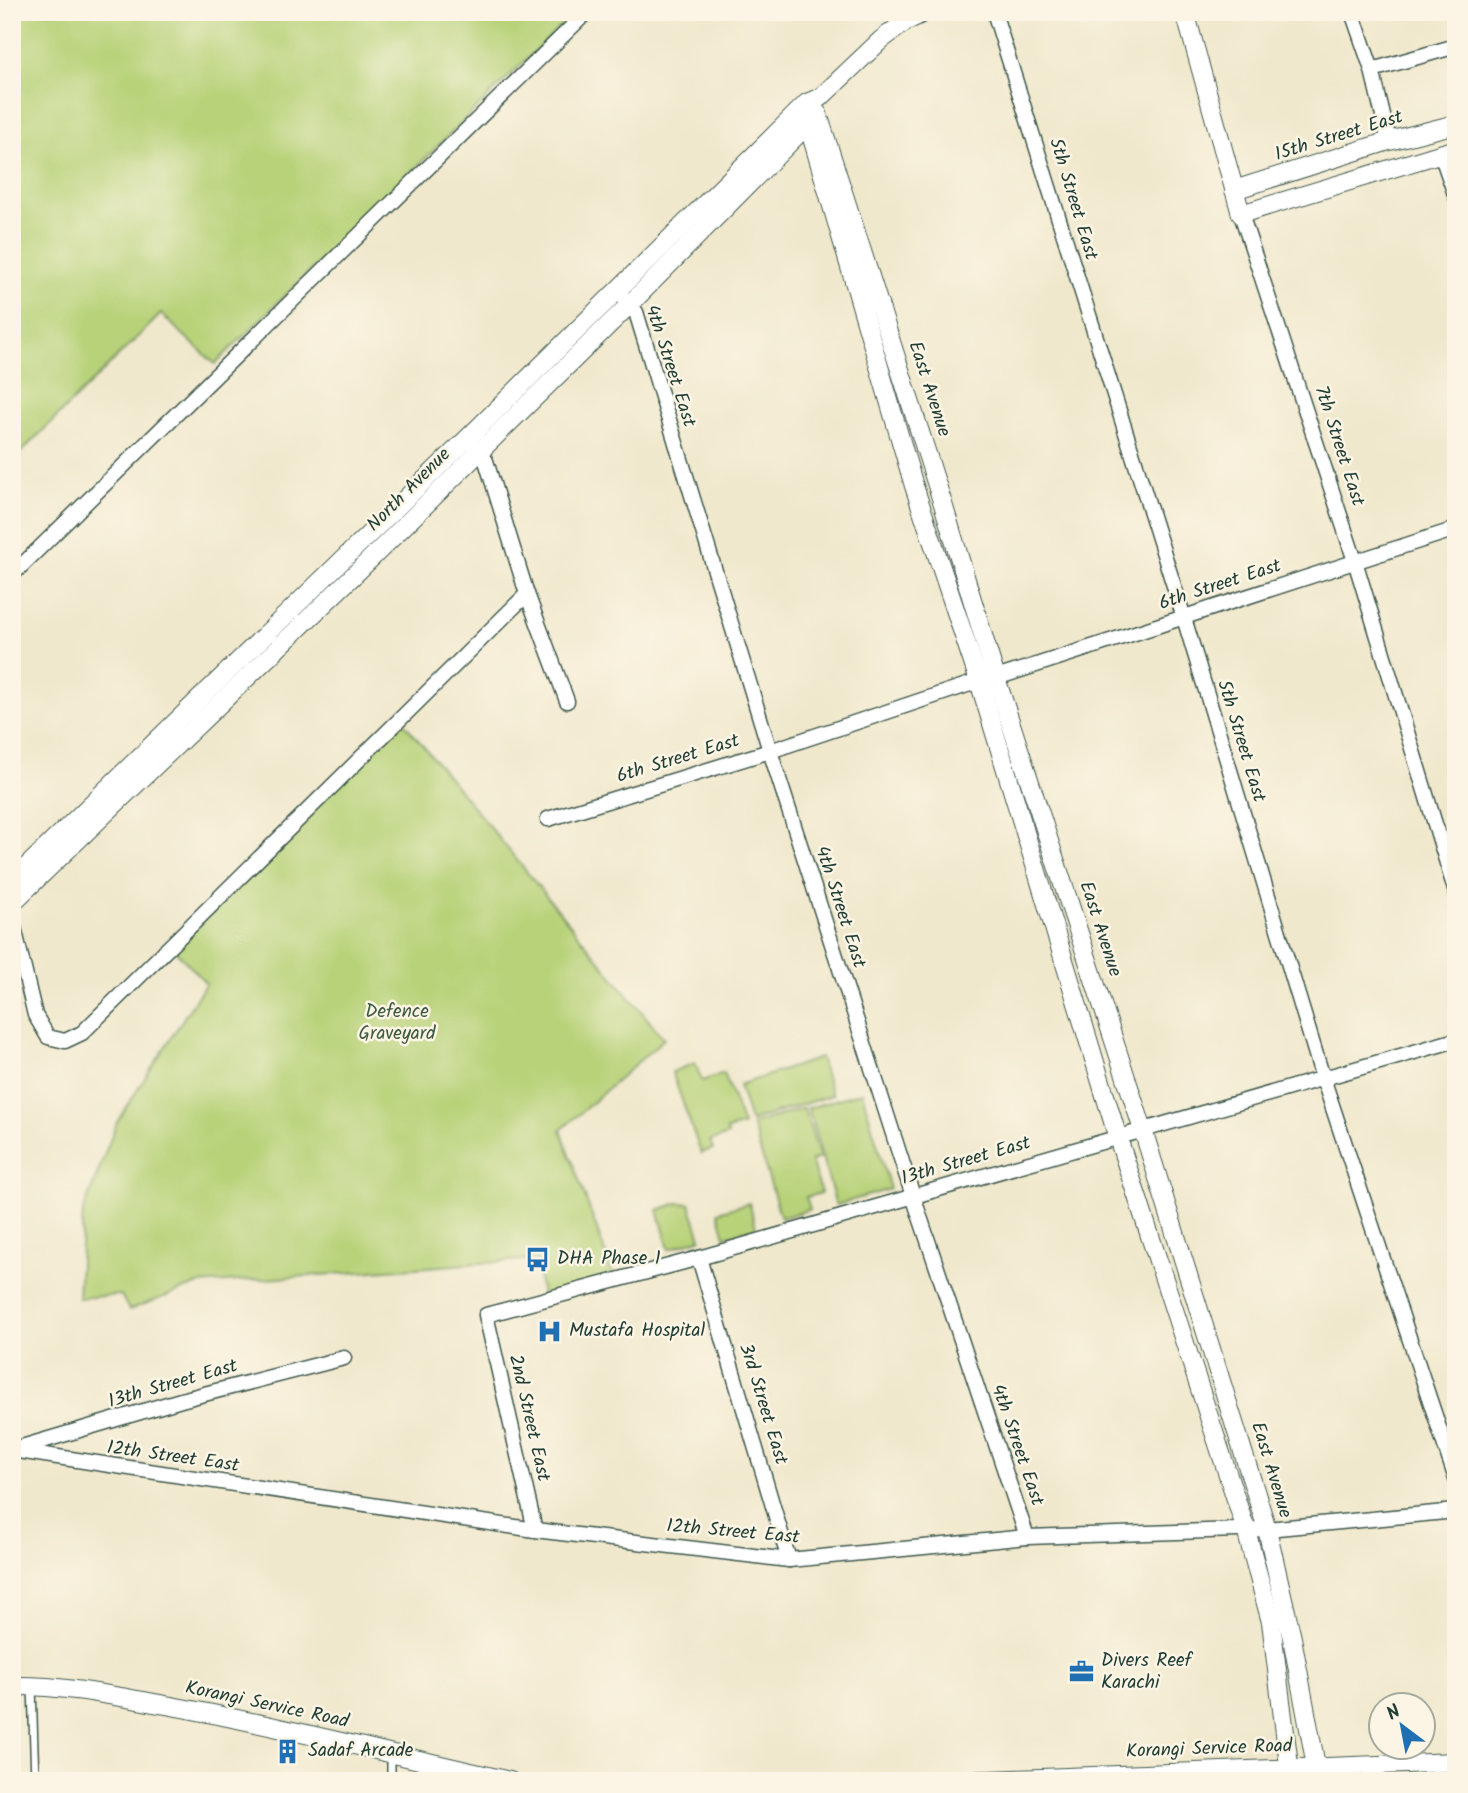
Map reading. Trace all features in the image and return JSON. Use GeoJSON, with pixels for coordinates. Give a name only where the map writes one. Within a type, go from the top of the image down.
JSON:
{"type":"FeatureCollection","features":[{"type":"Feature","properties":{"kind":"street"},"geometry":{"type":"LineString","coordinates":[[12,575],[587,12]]}},
{"type":"Feature","properties":{"kind":"street","name":"North Avenue"},"geometry":{"type":"LineString","coordinates":[[12,881],[473,444],[881,40],[905,22],[925,12]]}},
{"type":"Feature","properties":{"kind":"street","name":"5th Street East"},"geometry":{"type":"LineString","coordinates":[[995,12],[1184,618],[1323,1078],[1456,1479]]}},
{"type":"Feature","properties":{"kind":"street","name":"7th Street East"},"geometry":{"type":"LineString","coordinates":[[1185,12],[1241,214],[1355,561],[1456,893]]}},
{"type":"Feature","properties":{"kind":"street"},"geometry":{"type":"LineString","coordinates":[[1352,12],[1372,71],[1389,141]]}},
{"type":"Feature","properties":{"kind":"street"},"geometry":{"type":"LineString","coordinates":[[1372,71],[1456,46]]}},
{"type":"Feature","properties":{"kind":"street","name":"East Avenue"},"geometry":{"type":"LineString","coordinates":[[810,110],[943,504],[988,680],[1118,1138],[1246,1530],[1271,1622],[1290,1774]]}},
{"type":"Feature","properties":{"kind":"street","name":"15th Street East"},"geometry":{"type":"LineString","coordinates":[[1234,190],[1389,141],[1456,124]]}},
{"type":"Feature","properties":{"kind":"street"},"geometry":{"type":"LineString","coordinates":[[1241,214],[1448,152],[1456,197]]}},
{"type":"Feature","properties":{"kind":"street","name":"4th Street East"},"geometry":{"type":"LineString","coordinates":[[624,297],[636,312],[770,751],[913,1196],[1027,1537]]}},
{"type":"Feature","properties":{"kind":"street"},"geometry":{"type":"LineString","coordinates":[[473,444],[486,461],[527,594],[567,701]]}},
{"type":"Feature","properties":{"kind":"street","name":"North Avenue"},"geometry":{"type":"LineString","coordinates":[[12,903],[352,576],[473,444]]}},
{"type":"Feature","properties":{"kind":"street","name":"6th Street East"},"geometry":{"type":"LineString","coordinates":[[548,819],[770,751],[1456,529]]}},
{"type":"Feature","properties":{"kind":"street"},"geometry":{"type":"LineString","coordinates":[[12,919],[40,1027],[48,1037],[65,1041],[82,1033],[527,594]]}},
{"type":"Feature","properties":{"kind":"street","name":"East Avenue"},"geometry":{"type":"LineString","coordinates":[[988,680],[1143,1130],[1267,1529],[1293,1639],[1315,1774]]}},
{"type":"Feature","properties":{"kind":"street","name":"13th Street East"},"geometry":{"type":"LineString","coordinates":[[486,1315],[699,1258],[1456,1040]]}},
{"type":"Feature","properties":{"kind":"street","name":"3rd Street East"},"geometry":{"type":"LineString","coordinates":[[699,1258],[789,1560]]}},
{"type":"Feature","properties":{"kind":"street","name":"2nd Street East"},"geometry":{"type":"LineString","coordinates":[[486,1315],[535,1530]]}},
{"type":"Feature","properties":{"kind":"street","name":"13th Street East"},"geometry":{"type":"LineString","coordinates":[[12,1450],[181,1400],[344,1358]]}},
{"type":"Feature","properties":{"kind":"street","name":"12th Street East"},"geometry":{"type":"LineString","coordinates":[[12,1450],[535,1530],[789,1560],[1027,1537],[1267,1529],[1456,1511]]}},
{"type":"Feature","properties":{"kind":"street","name":"Korangi Service Road"},"geometry":{"type":"LineString","coordinates":[[12,1686],[94,1692],[243,1719],[510,1781]]}},
{"type":"Feature","properties":{"kind":"street","name":"Korangi Service Road"},"geometry":{"type":"LineString","coordinates":[[964,1781],[1315,1774],[1456,1762]]}},
{"type":"Feature","properties":{"kind":"lane"},"geometry":{"type":"LineString","coordinates":[[32,1686],[35,1781]]}},
{"type":"Feature","properties":{"kind":"lane"},"geometry":{"type":"LineString","coordinates":[[391,1754],[391,1781]]}},
{"type":"Feature","properties":{"kind":"green space"},"geometry":{"type":"Polygon","coordinates":[[[12,12],[575,12],[215,364],[161,314],[12,461],[12,12]]]}},
{"type":"Feature","properties":{"kind":"green space","name":"Defence Graveyard"},"geometry":{"type":"Polygon","coordinates":[[[401,719],[664,1039],[561,1130],[615,1280],[542,1296],[536,1259],[199,1284],[129,1310],[121,1295],[78,1298],[83,1212],[117,1122],[206,983],[171,946],[401,719]]]}},
{"type":"Feature","properties":{"kind":"green space"},"geometry":{"type":"Polygon","coordinates":[[[820,1058],[832,1095],[750,1121],[739,1085],[820,1058]]]}},
{"type":"Feature","properties":{"kind":"green space"},"geometry":{"type":"Polygon","coordinates":[[[695,1063],[702,1081],[724,1073],[743,1125],[727,1130],[728,1135],[710,1141],[713,1149],[701,1153],[672,1072],[695,1063]]]}},
{"type":"Feature","properties":{"kind":"green space"},"geometry":{"type":"Polygon","coordinates":[[[862,1092],[890,1189],[836,1205],[808,1108],[862,1092]]]}},
{"type":"Feature","properties":{"kind":"green space"},"geometry":{"type":"Polygon","coordinates":[[[804,1108],[820,1158],[811,1161],[821,1193],[806,1197],[810,1209],[781,1218],[752,1124],[804,1108]]]}},
{"type":"Feature","properties":{"kind":"green space"},"geometry":{"type":"Polygon","coordinates":[[[678,1203],[690,1204],[701,1238],[669,1249],[658,1210],[678,1203]]]}},
{"type":"Feature","properties":{"kind":"green space"},"geometry":{"type":"Polygon","coordinates":[[[749,1203],[756,1228],[725,1236],[718,1212],[749,1203]]]}},
{"type":"Feature","properties":{"kind":"place","name":"DHA Phase 1"},"geometry":{"type":"Point","coordinates":[537,1259]}},
{"type":"Feature","properties":{"kind":"place","name":"Mustafa Hospital"},"geometry":{"type":"Point","coordinates":[549,1331]}},
{"type":"Feature","properties":{"kind":"place","name":"Divers Reef Karachi"},"geometry":{"type":"Point","coordinates":[1081,1672]}},
{"type":"Feature","properties":{"kind":"place","name":"Sadaf Arcade"},"geometry":{"type":"Point","coordinates":[288,1751]}}]}
